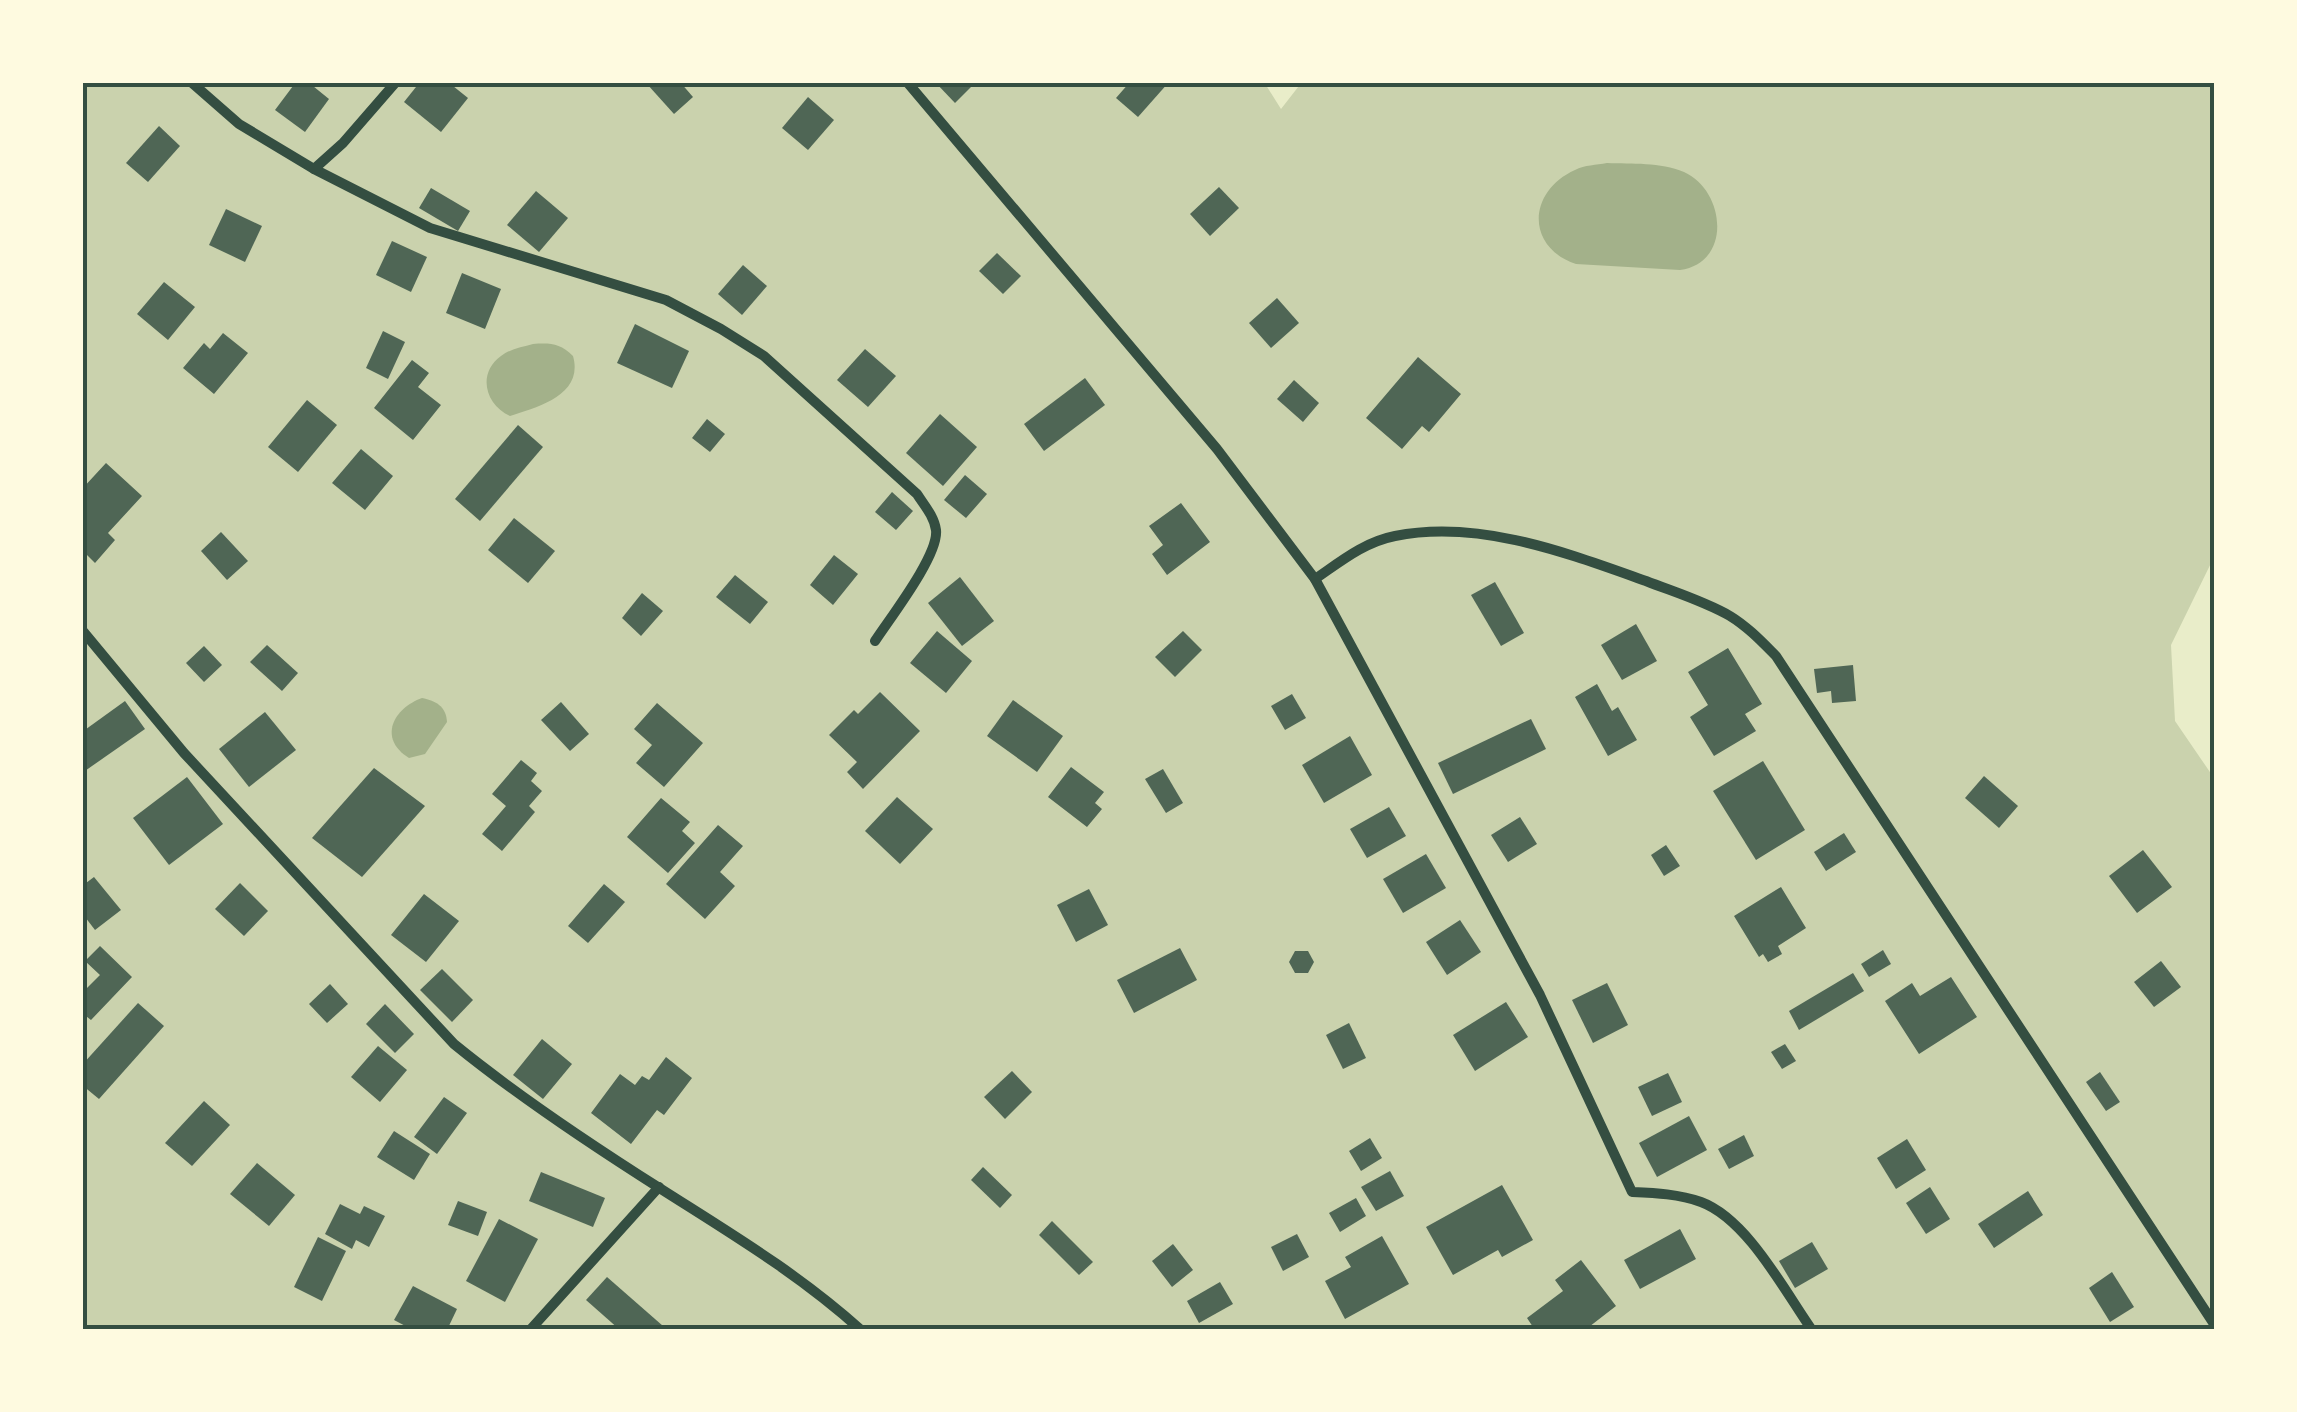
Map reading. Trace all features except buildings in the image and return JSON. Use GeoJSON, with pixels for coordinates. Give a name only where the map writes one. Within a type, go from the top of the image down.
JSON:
{"type":"FeatureCollection","features":[{"type":"Feature","properties":{"kind":"street"},"geometry":{"type":"LineString","coordinates":[[191,82],[239,124],[314,169],[430,228],[666,300],[764,356],[917,494],[930,514],[936,532],[932,552],[875,642]]}},
{"type":"Feature","properties":{"kind":"street"},"geometry":{"type":"LineString","coordinates":[[314,169],[343,143],[396,82]]}},
{"type":"Feature","properties":{"kind":"street"},"geometry":{"type":"LineString","coordinates":[[906,82],[1216,449],[1314,579],[1540,995],[1632,1192],[1678,1195],[1705,1203],[1725,1216],[1747,1238],[1812,1330]]}},
{"type":"Feature","properties":{"kind":"street"},"geometry":{"type":"LineString","coordinates":[[1314,579],[1364,546],[1393,536],[1442,530],[1496,536],[1593,562],[1701,602],[1754,634],[1776,656],[2214,1324]]}},
{"type":"Feature","properties":{"kind":"street"},"geometry":{"type":"LineString","coordinates":[[82,630],[184,753],[454,1044],[500,1081],[763,1252],[861,1330]]}},
{"type":"Feature","properties":{"kind":"street"},"geometry":{"type":"LineString","coordinates":[[530,1330],[658,1187]]}},
{"type":"Feature","properties":{"kind":"shaded area"},"geometry":{"type":"Polygon","coordinates":[[[1264,82],[1281,109],[1302,82],[2214,83],[2214,557],[2171,645],[2175,721],[2214,778],[2214,1329],[83,1329],[82,83],[1264,82]]]}},
{"type":"Feature","properties":{"kind":"shaded area"},"geometry":{"type":"Polygon","coordinates":[[[1607,163],[1665,167],[1698,181],[1715,210],[1717,226],[1715,241],[1697,265],[1680,270],[1576,264],[1548,245],[1539,218],[1548,191],[1559,179],[1579,168],[1607,163]]]}},
{"type":"Feature","properties":{"kind":"shaded area"},"geometry":{"type":"Polygon","coordinates":[[[533,344],[564,348],[573,356],[572,381],[556,397],[510,416],[490,397],[489,371],[505,354],[533,344]]]}},
{"type":"Feature","properties":{"kind":"shaded area"},"geometry":{"type":"Polygon","coordinates":[[[422,698],[439,705],[447,722],[425,754],[409,758],[394,742],[393,724],[404,709],[422,698]]]}}]}
